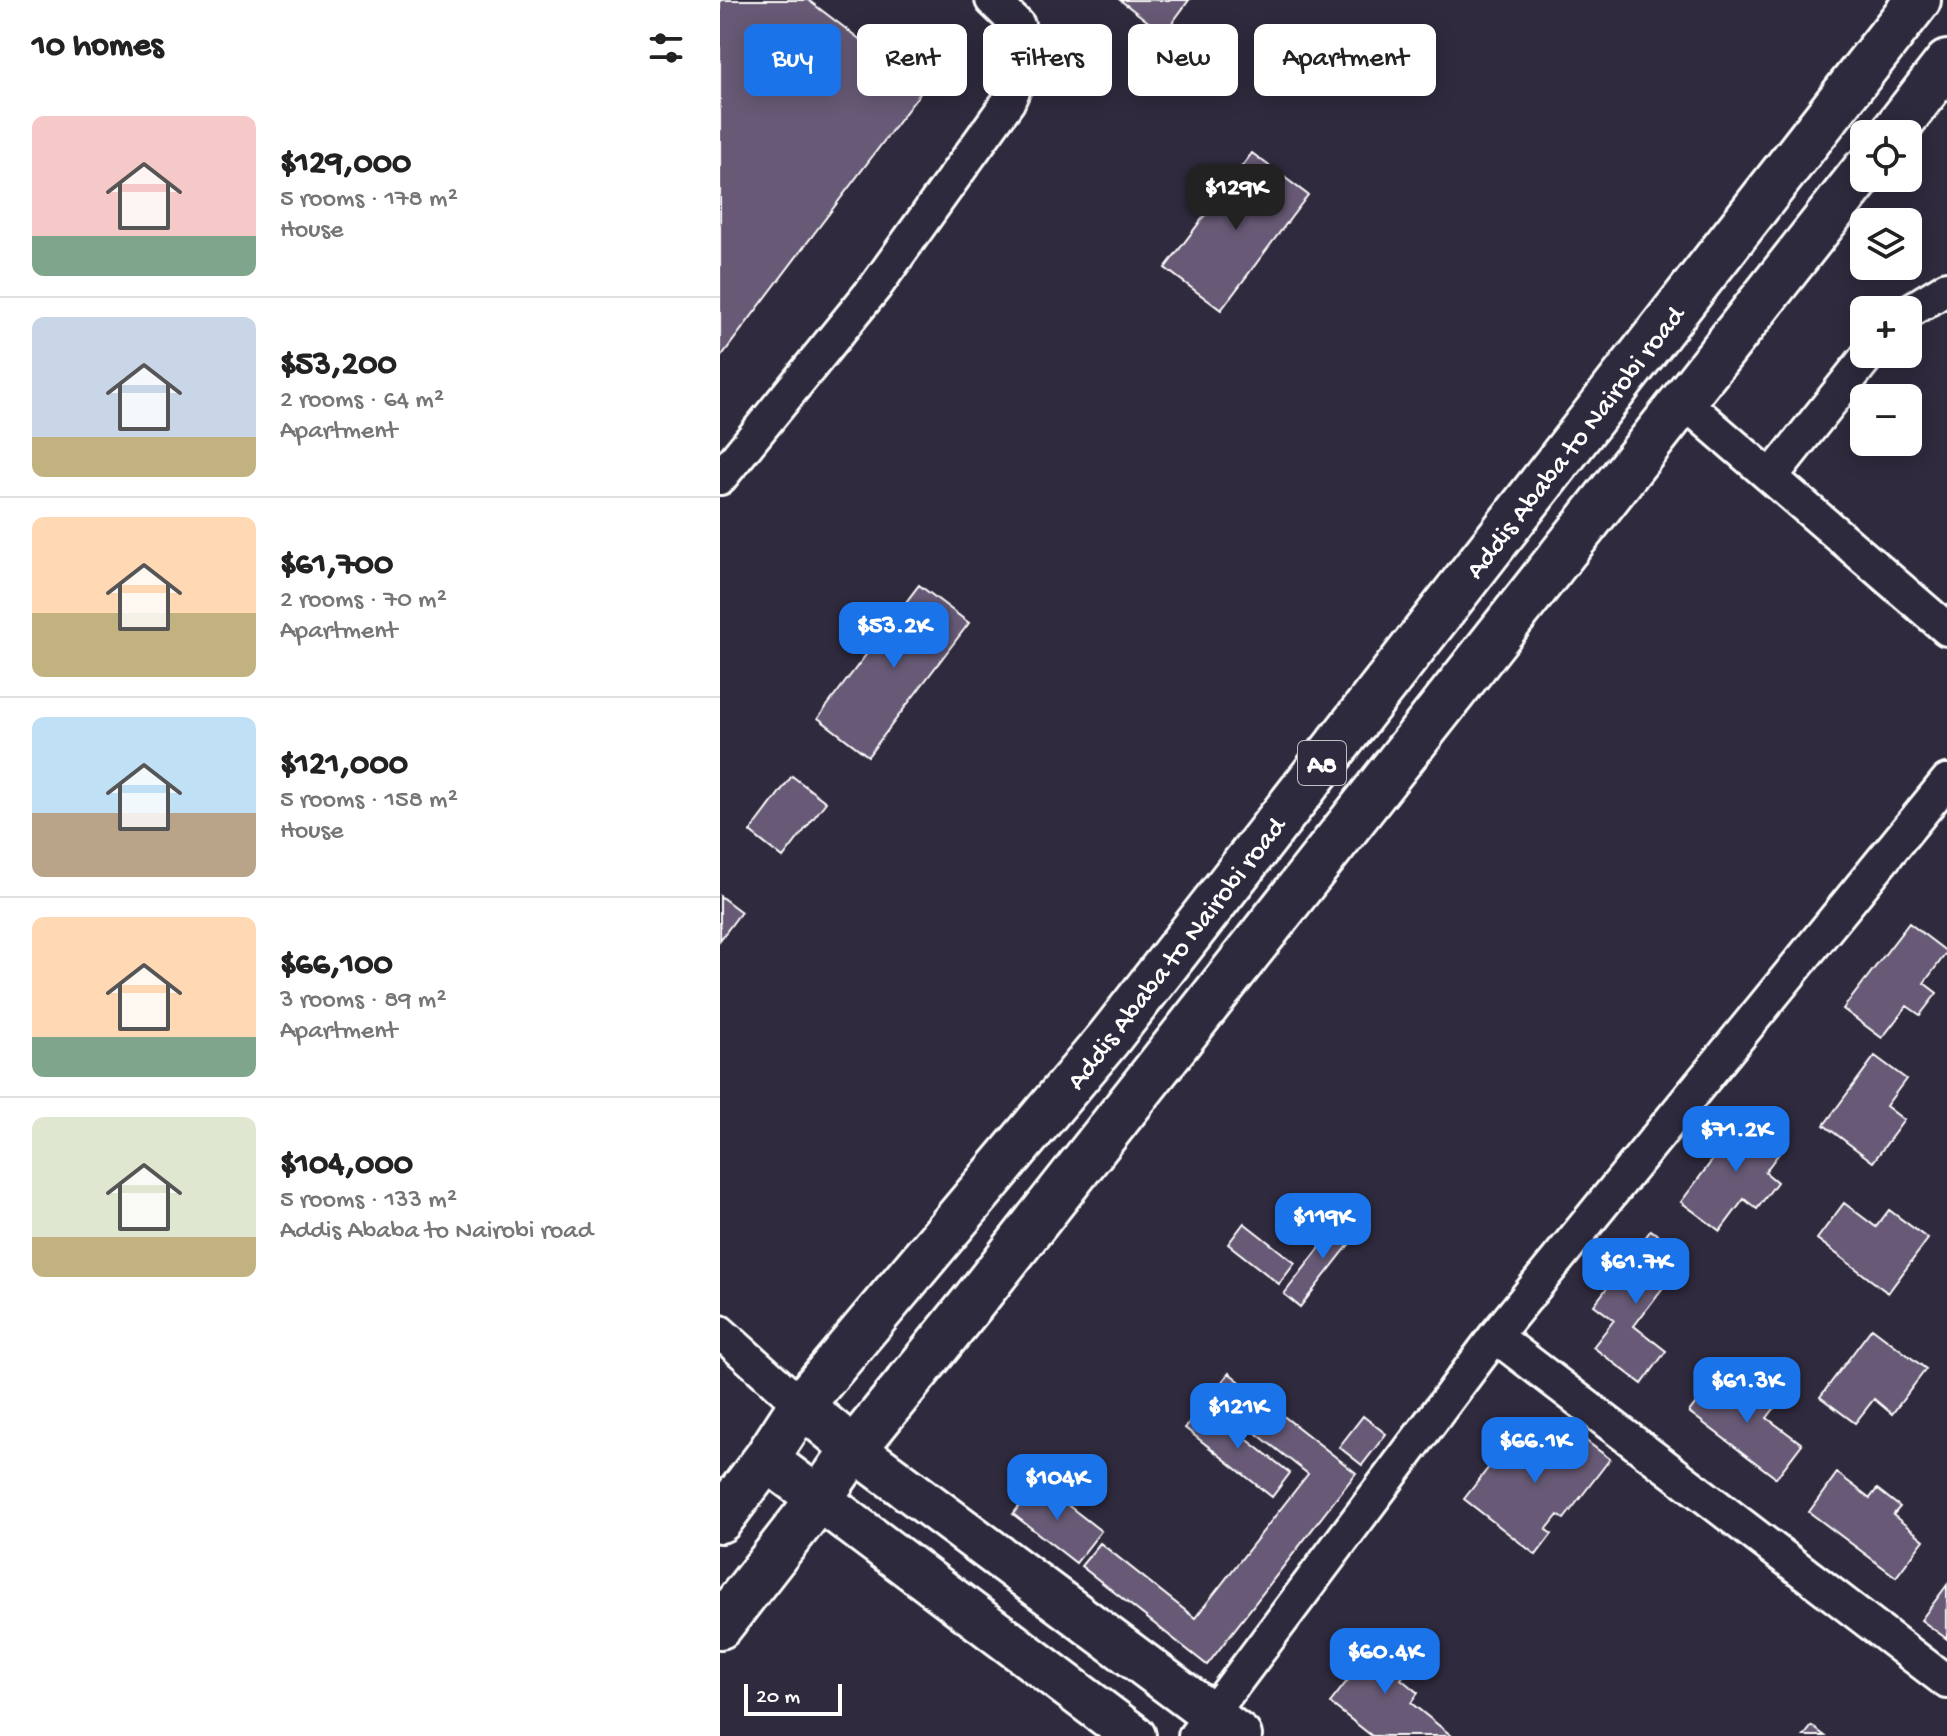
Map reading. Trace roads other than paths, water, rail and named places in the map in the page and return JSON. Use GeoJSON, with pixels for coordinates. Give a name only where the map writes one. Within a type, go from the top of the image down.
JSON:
{"type":"FeatureCollection","features":[{"type":"Feature","properties":{"kind":"highway","name":"Addis Ababa to Nairobi road"},"geometry":{"type":"LineString","coordinates":[[720,1520],[766,1459],[801,1405],[1109,1038],[1918,0]]}},
{"type":"Feature","properties":{"kind":"highway"},"geometry":{"type":"LineString","coordinates":[[1903,120],[1947,63]]}},
{"type":"Feature","properties":{"kind":"highway","name":"Addis Ababa to Nairobi road"},"geometry":{"type":"LineString","coordinates":[[720,1626],[854,1449],[1850,189]]}},
{"type":"Feature","properties":{"kind":"main road"},"geometry":{"type":"LineString","coordinates":[[801,1405],[1216,1729]]}},
{"type":"Feature","properties":{"kind":"main road"},"geometry":{"type":"LineString","coordinates":[[766,1459],[1134,1736]]}},
{"type":"Feature","properties":{"kind":"street"},"geometry":{"type":"LineString","coordinates":[[720,478],[876,286],[1008,102],[1026,61],[1018,25],[992,0]]}},
{"type":"Feature","properties":{"kind":"street"},"geometry":{"type":"LineString","coordinates":[[1922,303],[1947,288]]}},
{"type":"Feature","properties":{"kind":"street"},"geometry":{"type":"LineString","coordinates":[[1771,477],[1858,368]]}},
{"type":"Feature","properties":{"kind":"street"},"geometry":{"type":"LineString","coordinates":[[1684,402],[1947,629]]}},
{"type":"Feature","properties":{"kind":"street"},"geometry":{"type":"LineString","coordinates":[[1216,1729],[1495,1336],[1947,781]]}},
{"type":"Feature","properties":{"kind":"street"},"geometry":{"type":"LineString","coordinates":[[720,1332],[801,1405]]}},
{"type":"Feature","properties":{"kind":"street"},"geometry":{"type":"LineString","coordinates":[[1495,1336],[1947,1682]]}}]}
